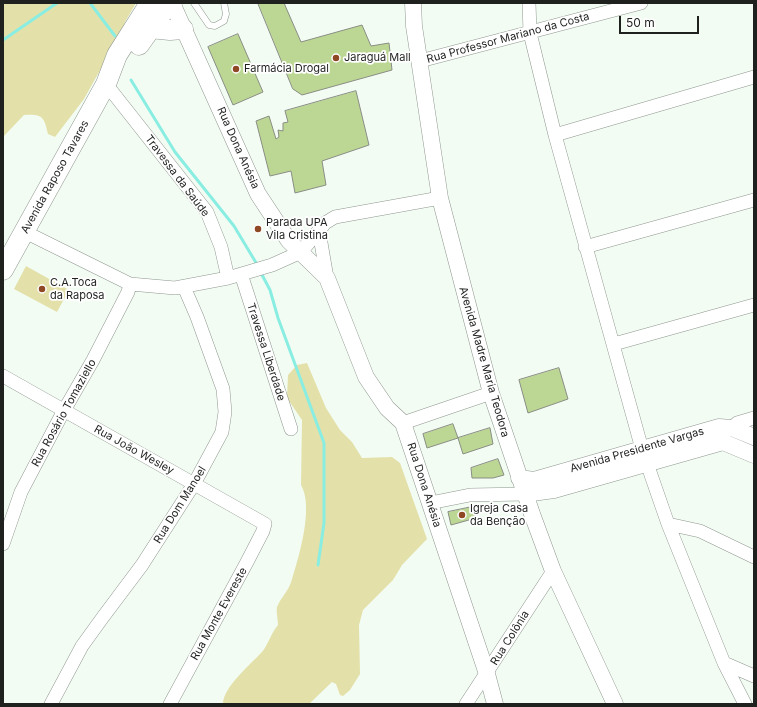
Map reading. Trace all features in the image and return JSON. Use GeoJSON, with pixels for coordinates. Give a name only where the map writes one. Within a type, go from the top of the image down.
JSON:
{"type":"FeatureCollection","features":[{"type":"Feature","properties":{"kind":"main road","name":"Avenida Raposo Tavares"},"geometry":{"type":"LineString","coordinates":[[3,270],[106,84],[117,55],[150,3]]}},
{"type":"Feature","properties":{"kind":"main road","name":"Avenida Raposo Tavares"},"geometry":{"type":"LineString","coordinates":[[106,84],[128,62],[150,28],[172,3]]}},
{"type":"Feature","properties":{"kind":"main road"},"geometry":{"type":"LineString","coordinates":[[150,28],[184,29]]}},
{"type":"Feature","properties":{"kind":"street","name":"Rua Dona Anésia"},"geometry":{"type":"LineString","coordinates":[[172,3],[258,194],[289,241],[327,278]]}},
{"type":"Feature","properties":{"kind":"street","name":"Avenida Madre Maria Teodora"},"geometry":{"type":"LineString","coordinates":[[413,3],[414,26],[440,198],[491,393],[552,571],[615,704]]}},
{"type":"Feature","properties":{"kind":"street"},"geometry":{"type":"LineString","coordinates":[[529,3],[530,32],[555,135],[644,456],[668,524],[724,663],[743,703]]}},
{"type":"Feature","properties":{"kind":"street","name":"Rua Professor Mariano da Costa"},"geometry":{"type":"LineString","coordinates":[[420,61],[641,3]]}},
{"type":"Feature","properties":{"kind":"street"},"geometry":{"type":"LineString","coordinates":[[555,135],[754,77]]}},
{"type":"Feature","properties":{"kind":"street","name":"Travessa da Saúde"},"geometry":{"type":"LineString","coordinates":[[106,84],[207,212],[221,246],[239,275]]}},
{"type":"Feature","properties":{"kind":"street"},"geometry":{"type":"LineString","coordinates":[[25,232],[130,284],[175,288],[239,275],[272,265],[301,252],[325,223],[335,217],[440,198]]}},
{"type":"Feature","properties":{"kind":"street"},"geometry":{"type":"LineString","coordinates":[[585,247],[754,200]]}},
{"type":"Feature","properties":{"kind":"street","name":"Rua Dona Anésia"},"geometry":{"type":"LineString","coordinates":[[319,231],[327,278],[366,377],[387,408],[403,423],[487,674],[495,704]]}},
{"type":"Feature","properties":{"kind":"street","name":"Travessa Liberdade"},"geometry":{"type":"LineString","coordinates":[[239,275],[291,429]]}},
{"type":"Feature","properties":{"kind":"street","name":"Rua Rosário Tomaziello"},"geometry":{"type":"LineString","coordinates":[[3,544],[21,492],[100,346],[128,292],[130,284]]}},
{"type":"Feature","properties":{"kind":"street","name":"Rua Dom Manoel"},"geometry":{"type":"LineString","coordinates":[[51,704],[82,646],[142,565],[194,484],[222,432],[225,412],[223,389],[197,317],[184,287]]}},
{"type":"Feature","properties":{"kind":"street"},"geometry":{"type":"LineString","coordinates":[[614,344],[754,305]]}},
{"type":"Feature","properties":{"kind":"street","name":"Rua João Wesley"},"geometry":{"type":"LineString","coordinates":[[3,376],[265,524]]}},
{"type":"Feature","properties":{"kind":"street"},"geometry":{"type":"LineString","coordinates":[[403,423],[491,393]]}},
{"type":"Feature","properties":{"kind":"street"},"geometry":{"type":"LineString","coordinates":[[732,428],[737,423],[754,418]]}},
{"type":"Feature","properties":{"kind":"street","name":"Avenida Presidente Vargas"},"geometry":{"type":"LineString","coordinates":[[525,494],[554,490],[719,427],[732,428],[754,437]]}},
{"type":"Feature","properties":{"kind":"street","name":"Avenida Presidente Vargas"},"geometry":{"type":"LineString","coordinates":[[519,478],[534,480],[644,456],[723,442],[754,455]]}},
{"type":"Feature","properties":{"kind":"street"},"geometry":{"type":"LineString","coordinates":[[430,502],[470,495],[525,494]]}},
{"type":"Feature","properties":{"kind":"street","name":"Rua Monte Evereste"},"geometry":{"type":"LineString","coordinates":[[170,704],[247,562],[265,524]]}},
{"type":"Feature","properties":{"kind":"street"},"geometry":{"type":"LineString","coordinates":[[668,524],[700,531],[754,557]]}},
{"type":"Feature","properties":{"kind":"street","name":"Rua Colônia"},"geometry":{"type":"LineString","coordinates":[[466,704],[487,674],[552,571]]}},
{"type":"Feature","properties":{"kind":"street"},"geometry":{"type":"LineString","coordinates":[[724,663],[754,676]]}},
{"type":"Feature","properties":{"kind":"lane"},"geometry":{"type":"LineString","coordinates":[[194,3],[209,25],[215,26],[224,21],[226,14],[224,3]]}},
{"type":"Feature","properties":{"kind":"shaded area"},"geometry":{"type":"Polygon","coordinates":[[[7,3],[136,3],[125,22],[117,49],[104,63],[84,99],[55,137],[48,134],[42,118],[35,115],[24,115],[3,137],[3,5],[7,3]]]}},
{"type":"Feature","properties":{"kind":"shaded area","name":"C.A.Toca da Raposa"},"geometry":{"type":"Polygon","coordinates":[[[26,266],[69,290],[57,312],[14,289],[26,266]]]}},
{"type":"Feature","properties":{"kind":"shaded area"},"geometry":{"type":"Polygon","coordinates":[[[307,363],[326,408],[340,430],[352,442],[362,458],[392,457],[400,463],[427,539],[402,565],[393,580],[363,610],[359,625],[360,674],[350,690],[343,696],[340,695],[336,684],[332,682],[309,704],[223,704],[224,697],[232,683],[262,652],[278,625],[277,607],[291,583],[298,558],[306,518],[305,494],[301,485],[302,420],[287,398],[288,375],[297,365],[307,363]]]}},
{"type":"Feature","properties":{"kind":"building","name":"Jaraguá Mall"},"geometry":{"type":"Polygon","coordinates":[[[258,3],[284,3],[301,42],[362,25],[371,46],[389,43],[392,70],[302,95],[293,89],[258,3]]]}},
{"type":"Feature","properties":{"kind":"building","name":"Farmácia Drogal"},"geometry":{"type":"Polygon","coordinates":[[[238,34],[263,92],[233,105],[208,47],[238,34]]]}},
{"type":"Feature","properties":{"kind":"building"},"geometry":{"type":"Polygon","coordinates":[[[356,91],[369,145],[322,161],[326,185],[295,193],[291,171],[270,176],[256,121],[269,116],[276,139],[279,137],[278,130],[283,131],[283,123],[288,122],[285,111],[356,91]]]}},
{"type":"Feature","properties":{"kind":"building"},"geometry":{"type":"Polygon","coordinates":[[[559,368],[568,399],[528,413],[519,380],[559,368]]]}},
{"type":"Feature","properties":{"kind":"building"},"geometry":{"type":"Polygon","coordinates":[[[453,424],[458,438],[427,448],[423,434],[453,424]]]}},
{"type":"Feature","properties":{"kind":"building"},"geometry":{"type":"Polygon","coordinates":[[[490,428],[493,444],[463,454],[458,438],[490,428]]]}},
{"type":"Feature","properties":{"kind":"building"},"geometry":{"type":"Polygon","coordinates":[[[498,459],[504,475],[493,478],[472,478],[471,468],[498,459]]]}},
{"type":"Feature","properties":{"kind":"building","name":"Igreja Casa da Benção"},"geometry":{"type":"Polygon","coordinates":[[[472,507],[476,518],[451,525],[448,512],[472,507]]]}},
{"type":"Feature","properties":{"kind":"waterway"},"geometry":{"type":"LineString","coordinates":[[3,40],[57,3]]}},
{"type":"Feature","properties":{"kind":"waterway"},"geometry":{"type":"LineString","coordinates":[[90,3],[115,36]]}},
{"type":"Feature","properties":{"kind":"waterway"},"geometry":{"type":"LineString","coordinates":[[131,80],[175,152],[234,226],[258,266]]}},
{"type":"Feature","properties":{"kind":"waterway"},"geometry":{"type":"LineString","coordinates":[[260,271],[270,290],[278,318],[324,443],[324,523],[318,565]]}},
{"type":"Feature","properties":{"kind":"place","name":"Jaraguá Mall"},"geometry":{"type":"Point","coordinates":[336,58]}},
{"type":"Feature","properties":{"kind":"place","name":"Farmácia Drogal"},"geometry":{"type":"Point","coordinates":[236,69]}},
{"type":"Feature","properties":{"kind":"place","name":"Parada UPA Vila Cristina"},"geometry":{"type":"Point","coordinates":[258,229]}},
{"type":"Feature","properties":{"kind":"place","name":"C.A.Toca da Raposa"},"geometry":{"type":"Point","coordinates":[42,289]}},
{"type":"Feature","properties":{"kind":"place","name":"Igreja Casa da Benção"},"geometry":{"type":"Point","coordinates":[462,515]}}]}
